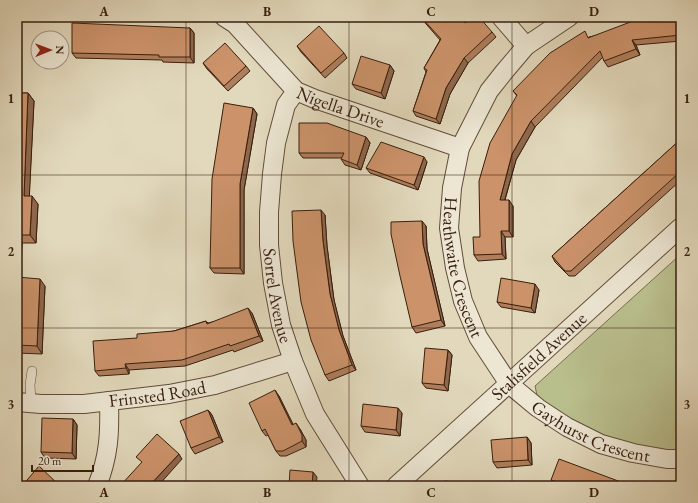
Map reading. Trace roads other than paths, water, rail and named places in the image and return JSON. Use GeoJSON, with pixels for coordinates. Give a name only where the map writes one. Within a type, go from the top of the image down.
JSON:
{"type":"FeatureCollection","features":[{"type":"Feature","properties":{"kind":"street","name":"Nigella Drive"},"geometry":{"type":"LineString","coordinates":[[224,17],[235,24],[296,91],[315,99],[460,148]]}},
{"type":"Feature","properties":{"kind":"street"},"geometry":{"type":"LineString","coordinates":[[501,17],[526,46]]}},
{"type":"Feature","properties":{"kind":"street","name":"Heathwaite Crescent"},"geometry":{"type":"LineString","coordinates":[[509,384],[478,337],[463,301],[455,268],[449,228],[452,188],[460,148],[489,91],[526,46],[569,17]]}},
{"type":"Feature","properties":{"kind":"street","name":"Sorrel Avenue"},"geometry":{"type":"LineString","coordinates":[[296,91],[286,105],[276,143],[272,174],[269,212],[269,245],[273,283],[281,325],[293,361],[315,414],[360,486]]}},
{"type":"Feature","properties":{"kind":"street","name":"Stalisfield Avenue"},"geometry":{"type":"LineString","coordinates":[[396,486],[681,227]]}},
{"type":"Feature","properties":{"kind":"street","name":"Frinsted Road"},"geometry":{"type":"LineString","coordinates":[[24,402],[84,404],[169,394],[216,385],[293,361]]}},
{"type":"Feature","properties":{"kind":"street","name":"Gayhurst Crescent"},"geometry":{"type":"LineString","coordinates":[[509,384],[543,412],[567,427],[601,444],[633,453],[667,459],[681,459]]}},
{"type":"Feature","properties":{"kind":"street"},"geometry":{"type":"LineString","coordinates":[[97,486],[104,467],[110,430],[108,401]]}},
{"type":"Feature","properties":{"kind":"lane"},"geometry":{"type":"LineString","coordinates":[[24,402],[30,385],[32,371]]}}]}
